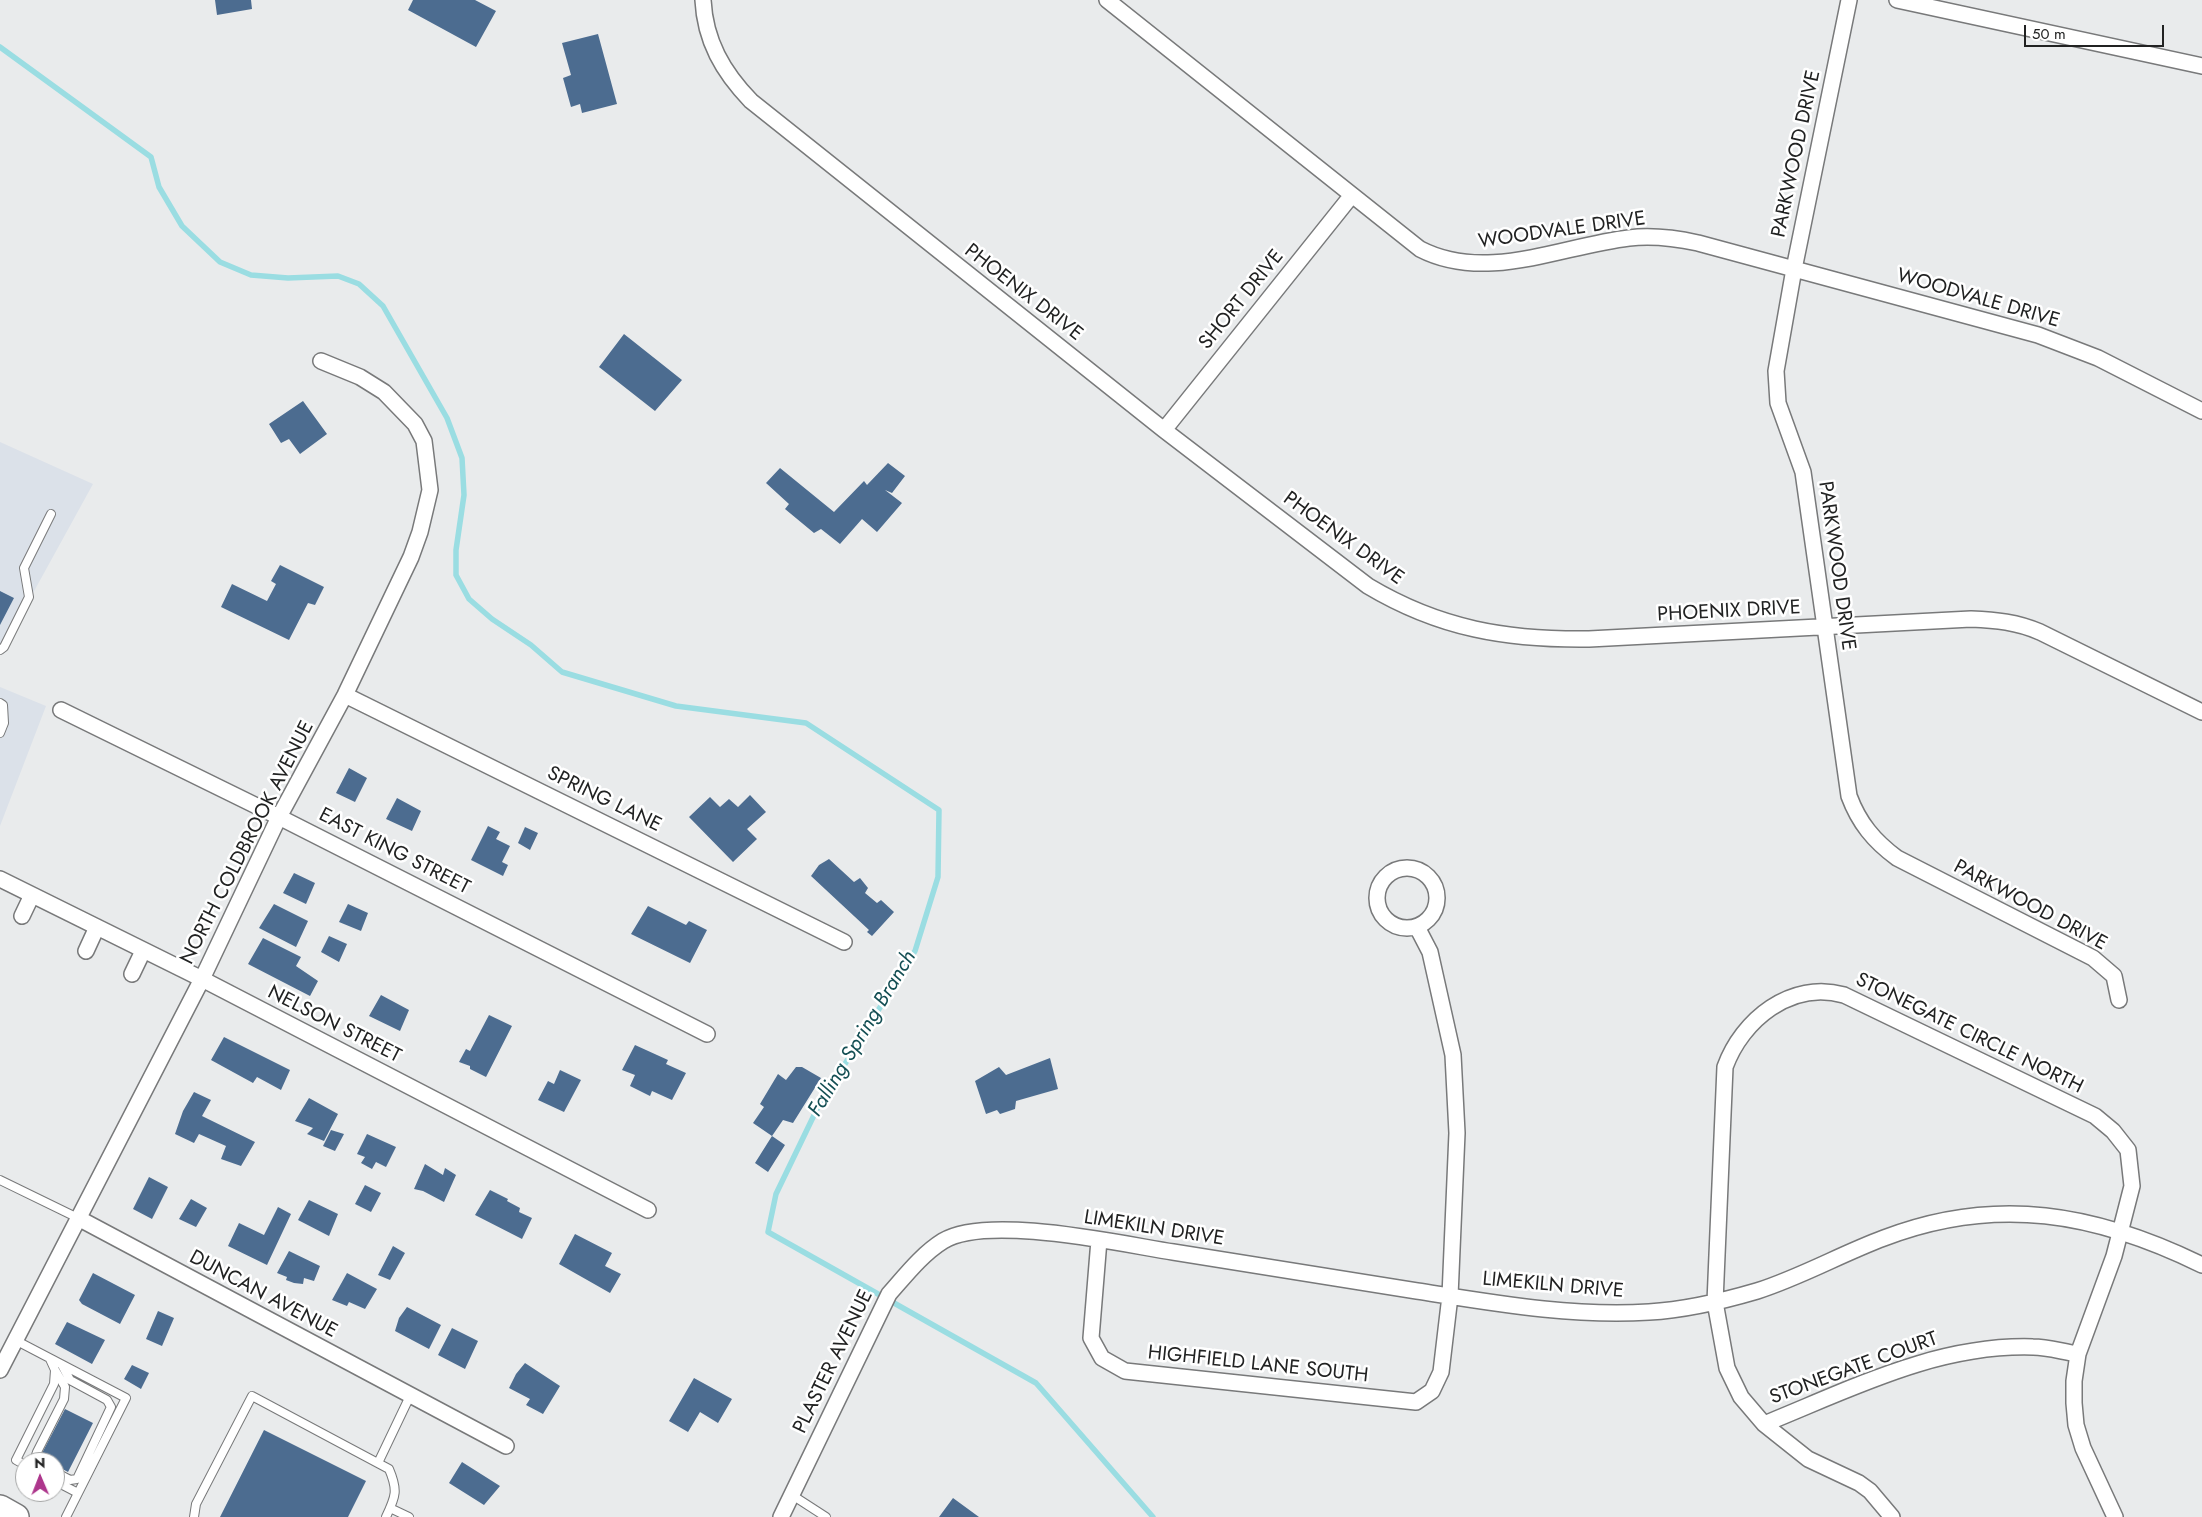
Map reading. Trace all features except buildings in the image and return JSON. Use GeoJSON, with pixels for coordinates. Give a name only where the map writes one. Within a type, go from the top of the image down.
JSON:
{"type":"FeatureCollection","features":[{"type":"Feature","properties":{"kind":"highway"},"geometry":{"type":"LineString","coordinates":[[0,1508],[16,1517]]}},
{"type":"Feature","properties":{"kind":"street","name":"PHOENIX DRIVE"},"geometry":{"type":"LineString","coordinates":[[703,0],[705,22],[714,51],[731,78],[751,101],[1164,430],[1368,586],[1404,607],[1446,622],[1483,632],[1526,638],[1553,639],[1971,619],[2010,622],[2040,632],[2202,712]]}},
{"type":"Feature","properties":{"kind":"street","name":"WOODVALE DRIVE"},"geometry":{"type":"LineString","coordinates":[[1106,0],[1420,249],[1433,255],[1457,262],[1488,264],[1630,238],[1656,237],[1698,243],[2038,335],[2098,358],[2202,411]]}},
{"type":"Feature","properties":{"kind":"street","name":"PARKWOOD DRIVE"},"geometry":{"type":"LineString","coordinates":[[1849,0],[1794,269],[1776,371],[1777,390],[1782,415],[1803,472],[1826,627],[1846,784],[1854,808],[1865,828],[1880,845],[1897,858],[2094,958],[2114,976],[2119,1000]]}},
{"type":"Feature","properties":{"kind":"street"},"geometry":{"type":"LineString","coordinates":[[1897,0],[2202,66]]}},
{"type":"Feature","properties":{"kind":"street","name":"SHORT DRIVE"},"geometry":{"type":"LineString","coordinates":[[1164,430],[1352,195]]}},
{"type":"Feature","properties":{"kind":"street","name":"NORTH COLDBROOK AVENUE"},"geometry":{"type":"LineString","coordinates":[[0,1370],[202,979],[279,817],[345,695],[411,557],[420,532],[430,490],[429,466],[424,441],[415,424],[384,392],[360,377],[321,361]]}},
{"type":"Feature","properties":{"kind":"street","name":"SPRING LANE"},"geometry":{"type":"LineString","coordinates":[[345,695],[844,942]]}},
{"type":"Feature","properties":{"kind":"street","name":"EAST KING STREET"},"geometry":{"type":"LineString","coordinates":[[61,710],[279,817],[707,1034]]}},
{"type":"Feature","properties":{"kind":"street"},"geometry":{"type":"LineString","coordinates":[[1402,868],[1417,869],[1430,877],[1435,885],[1438,895],[1433,914],[1418,927],[1398,927],[1382,915],[1378,906],[1379,886],[1393,871],[1402,868]]}},
{"type":"Feature","properties":{"kind":"street","name":"NELSON STREET"},"geometry":{"type":"LineString","coordinates":[[0,879],[202,979],[648,1210]]}},
{"type":"Feature","properties":{"kind":"street"},"geometry":{"type":"LineString","coordinates":[[22,916],[32,895]]}},
{"type":"Feature","properties":{"kind":"street"},"geometry":{"type":"LineString","coordinates":[[86,951],[97,927]]}},
{"type":"Feature","properties":{"kind":"street","name":"HIGHFIELD LANE SOUTH"},"geometry":{"type":"LineString","coordinates":[[1099,1240],[1091,1338],[1102,1358],[1125,1370],[1416,1402],[1432,1391],[1441,1372],[1450,1296],[1457,1133],[1452,1056],[1432,960],[1418,927]]}},
{"type":"Feature","properties":{"kind":"street"},"geometry":{"type":"LineString","coordinates":[[132,974],[143,951]]}},
{"type":"Feature","properties":{"kind":"street","name":"STONEGATE CIRCLE NORTH"},"geometry":{"type":"LineString","coordinates":[[1892,1517],[1870,1491],[1860,1483],[1808,1459],[1764,1424],[1741,1397],[1730,1376],[1723,1355],[1715,1302],[1725,1067],[1734,1044],[1766,1010],[1780,1001],[1808,994],[1832,992],[1844,995],[2095,1116],[2121,1140],[2128,1150],[2131,1162],[2132,1186],[2114,1256],[2078,1354],[2074,1391],[2076,1425],[2083,1448],[2115,1517]]}},
{"type":"Feature","properties":{"kind":"street","name":"LIMEKILN DRIVE"},"geometry":{"type":"LineString","coordinates":[[944,1240],[979,1230],[1017,1230],[1099,1240],[1450,1296],[1545,1309],[1606,1313],[1652,1312],[1715,1302],[1760,1290],[1884,1238],[1919,1226],[1955,1217],[1997,1214],[2039,1215],[2080,1220],[2120,1230],[2202,1264]]}},
{"type":"Feature","properties":{"kind":"street","name":"DUNCAN AVENUE"},"geometry":{"type":"LineString","coordinates":[[78,1218],[506,1446]]}},
{"type":"Feature","properties":{"kind":"street","name":"PLASTER AVENUE"},"geometry":{"type":"LineString","coordinates":[[781,1517],[889,1294],[914,1266],[944,1240]]}},
{"type":"Feature","properties":{"kind":"street","name":"STONEGATE COURT"},"geometry":{"type":"LineString","coordinates":[[1764,1424],[1918,1362],[1948,1354],[1985,1348],[2034,1347],[2078,1354]]}},
{"type":"Feature","properties":{"kind":"lane"},"geometry":{"type":"LineString","coordinates":[[0,650],[4,647],[29,597],[24,568],[52,514]]}},
{"type":"Feature","properties":{"kind":"lane"},"geometry":{"type":"LineString","coordinates":[[0,702],[3,705],[4,723],[0,733]]}},
{"type":"Feature","properties":{"kind":"lane","name":"DUNCAN AVENUE"},"geometry":{"type":"LineString","coordinates":[[0,1180],[78,1218]]}},
{"type":"Feature","properties":{"kind":"lane"},"geometry":{"type":"LineString","coordinates":[[15,1340],[50,1359],[70,1380],[107,1400],[111,1407],[77,1479],[70,1480],[65,1477]]}},
{"type":"Feature","properties":{"kind":"lane"},"geometry":{"type":"LineString","coordinates":[[37,1452],[64,1399],[65,1387],[58,1367]]}},
{"type":"Feature","properties":{"kind":"lane"},"geometry":{"type":"LineString","coordinates":[[20,1452],[54,1384],[58,1367]]}},
{"type":"Feature","properties":{"kind":"lane"},"geometry":{"type":"LineString","coordinates":[[58,1367],[126,1398],[66,1517]]}},
{"type":"Feature","properties":{"kind":"lane"},"geometry":{"type":"LineString","coordinates":[[194,1517],[196,1504],[252,1396],[389,1469],[396,1486],[394,1500],[386,1517]]}},
{"type":"Feature","properties":{"kind":"lane"},"geometry":{"type":"LineString","coordinates":[[378,1463],[410,1396]]}},
{"type":"Feature","properties":{"kind":"lane"},"geometry":{"type":"LineString","coordinates":[[65,1486],[78,1493]]}},
{"type":"Feature","properties":{"kind":"lane"},"geometry":{"type":"LineString","coordinates":[[792,1495],[826,1517]]}},
{"type":"Feature","properties":{"kind":"lane"},"geometry":{"type":"LineString","coordinates":[[390,1508],[409,1517]]}},
{"type":"Feature","properties":{"kind":"shaded area"},"geometry":{"type":"Polygon","coordinates":[[[0,442],[93,484],[0,653],[0,442]]]}},
{"type":"Feature","properties":{"kind":"shaded area"},"geometry":{"type":"Polygon","coordinates":[[[0,687],[46,706],[0,826],[0,687]]]}},
{"type":"Feature","properties":{"kind":"waterway","name":"Falling Spring Branch"},"geometry":{"type":"LineString","coordinates":[[0,47],[151,157],[159,187],[182,226],[220,262],[251,275],[288,278],[338,276],[359,284],[383,306],[447,418],[462,458],[464,495],[456,550],[456,575],[469,599],[492,619],[531,645],[562,672],[676,706],[806,723],[939,810],[938,877],[915,951],[817,1109],[776,1194],[768,1232],[1036,1383],[1153,1517]]}}]}
